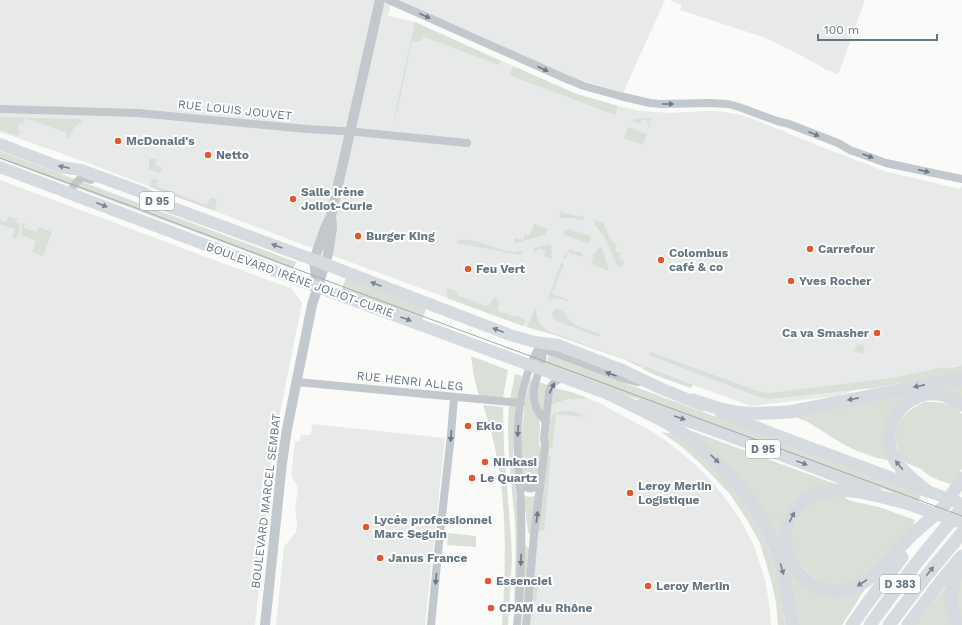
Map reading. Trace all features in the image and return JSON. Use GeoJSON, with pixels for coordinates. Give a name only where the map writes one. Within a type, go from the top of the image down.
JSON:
{"type":"FeatureCollection","features":[{"type":"Feature","properties":{"kind":"highway"},"geometry":{"type":"LineString","coordinates":[[693,400],[732,412],[789,412],[962,378]]}},
{"type":"Feature","properties":{"kind":"highway"},"geometry":{"type":"LineString","coordinates":[[609,394],[661,420],[696,443],[715,459],[740,487],[757,511],[776,550],[787,590],[792,625]]}},
{"type":"Feature","properties":{"kind":"highway"},"geometry":{"type":"LineString","coordinates":[[928,491],[905,472],[892,456],[889,442],[889,432],[892,422],[903,406],[919,397],[937,394],[948,397],[962,405]]}},
{"type":"Feature","properties":{"kind":"highway"},"geometry":{"type":"LineString","coordinates":[[943,506],[962,478]]}},
{"type":"Feature","properties":{"kind":"highway"},"geometry":{"type":"LineString","coordinates":[[902,502],[863,493],[838,490],[828,490],[803,502],[791,518],[786,538],[788,552],[794,566],[808,582],[824,589],[844,591],[854,588],[871,576],[913,538],[962,485]]}},
{"type":"Feature","properties":{"kind":"highway","name":"D 383"},"geometry":{"type":"LineString","coordinates":[[870,625],[931,544],[962,508]]}},
{"type":"Feature","properties":{"kind":"highway","name":"D 383"},"geometry":{"type":"LineString","coordinates":[[889,625],[908,599],[962,533]]}},
{"type":"Feature","properties":{"kind":"highway"},"geometry":{"type":"LineString","coordinates":[[852,625],[913,538]]}},
{"type":"Feature","properties":{"kind":"highway"},"geometry":{"type":"LineString","coordinates":[[908,625],[962,556]]}},
{"type":"Feature","properties":{"kind":"highway"},"geometry":{"type":"LineString","coordinates":[[959,625],[955,618],[951,597],[953,585],[962,565]]}},
{"type":"Feature","properties":{"kind":"main road","name":"BOULEVARD IRÈNE JOLIOT-CURIE"},"geometry":{"type":"LineString","coordinates":[[0,144],[60,167],[81,170],[137,191],[162,204],[320,262],[538,346],[558,345],[620,369],[662,389],[693,400],[774,434],[962,504]]}},
{"type":"Feature","properties":{"kind":"main road","name":"BOULEVARD IRÈNE JOLIOT-CURIE"},"geometry":{"type":"LineString","coordinates":[[0,167],[317,287],[564,378],[697,424],[839,476],[902,502],[962,523]]}},
{"type":"Feature","properties":{"kind":"street","name":"BOULEVARD MARCEL SEMBAT"},"geometry":{"type":"LineString","coordinates":[[265,625],[287,429],[317,287],[326,226],[331,216],[380,0]]}},
{"type":"Feature","properties":{"kind":"street"},"geometry":{"type":"LineString","coordinates":[[389,0],[556,75],[584,86],[629,99],[650,103],[728,104],[789,124],[838,143],[850,150],[886,163],[962,179]]}},
{"type":"Feature","properties":{"kind":"street","name":"RUE LOUIS JOUVET"},"geometry":{"type":"LineString","coordinates":[[0,109],[138,113],[467,142]]}},
{"type":"Feature","properties":{"kind":"street","name":"BOULEVARD IRÈNE JOLIOT-CURIE"},"geometry":{"type":"LineString","coordinates":[[70,194],[74,185],[82,177],[162,204]]}},
{"type":"Feature","properties":{"kind":"street"},"geometry":{"type":"LineString","coordinates":[[538,346],[535,367],[534,396],[537,410],[546,422]]}},
{"type":"Feature","properties":{"kind":"street"},"geometry":{"type":"LineString","coordinates":[[518,625],[522,544],[517,438],[520,403],[526,377],[535,367]]}},
{"type":"Feature","properties":{"kind":"street"},"geometry":{"type":"LineString","coordinates":[[526,625],[542,478],[545,447],[544,438],[549,392],[551,387],[558,379],[564,378]]}},
{"type":"Feature","properties":{"kind":"street","name":"RUE HENRI ALLEG"},"geometry":{"type":"LineString","coordinates":[[297,382],[520,403]]}},
{"type":"Feature","properties":{"kind":"street"},"geometry":{"type":"LineString","coordinates":[[431,625],[454,397]]}},
{"type":"Feature","properties":{"kind":"street"},"geometry":{"type":"LineString","coordinates":[[519,484],[528,489],[532,488],[536,486],[542,478]]}},
{"type":"Feature","properties":{"kind":"street"},"geometry":{"type":"LineString","coordinates":[[521,506],[526,528],[527,542],[528,544],[534,546]]}},
{"type":"Feature","properties":{"kind":"shaded area"},"geometry":{"type":"Polygon","coordinates":[[[0,0],[392,0],[388,16],[415,22],[577,94],[640,111],[671,113],[718,111],[741,115],[884,171],[960,189],[962,187],[962,365],[891,378],[837,396],[751,406],[693,385],[691,388],[655,375],[626,360],[555,335],[523,326],[69,156],[0,132],[0,0]]]}},
{"type":"Feature","properties":{"kind":"shaded area"},"geometry":{"type":"Polygon","coordinates":[[[399,0],[665,0],[623,93],[568,76],[399,0]]]}},
{"type":"Feature","properties":{"kind":"shaded area"},"geometry":{"type":"Polygon","coordinates":[[[670,0],[865,0],[838,75],[763,37],[680,10],[682,5],[670,0]]]}},
{"type":"Feature","properties":{"kind":"shaded area"},"geometry":{"type":"Polygon","coordinates":[[[415,22],[501,61],[499,65],[424,37],[420,42],[412,41],[399,103],[392,128],[415,22]]]}},
{"type":"Feature","properties":{"kind":"shaded area"},"geometry":{"type":"Polygon","coordinates":[[[513,66],[577,94],[618,106],[615,115],[509,75],[513,66]]]}},
{"type":"Feature","properties":{"kind":"shaded area"},"geometry":{"type":"Polygon","coordinates":[[[0,117],[80,119],[82,123],[74,127],[67,139],[67,133],[25,118],[23,124],[20,123],[18,130],[20,131],[18,136],[0,130],[0,117]]]}},
{"type":"Feature","properties":{"kind":"shaded area"},"geometry":{"type":"Polygon","coordinates":[[[651,118],[649,128],[650,122],[642,119],[639,124],[633,121],[634,119],[651,118]]]}},
{"type":"Feature","properties":{"kind":"shaded area"},"geometry":{"type":"Polygon","coordinates":[[[628,127],[647,134],[643,145],[624,138],[628,127]]]}},
{"type":"Feature","properties":{"kind":"shaded area"},"geometry":{"type":"Polygon","coordinates":[[[0,151],[296,262],[293,269],[0,159],[0,151]]]}},
{"type":"Feature","properties":{"kind":"shaded area"},"geometry":{"type":"Polygon","coordinates":[[[149,159],[157,159],[155,165],[162,168],[160,173],[149,169],[149,159]]]}},
{"type":"Feature","properties":{"kind":"shaded area"},"geometry":{"type":"Polygon","coordinates":[[[0,180],[292,289],[302,303],[273,448],[268,495],[261,501],[260,509],[267,516],[255,625],[0,625],[0,180]]]}},
{"type":"Feature","properties":{"kind":"shaded area"},"geometry":{"type":"Polygon","coordinates":[[[152,180],[158,180],[156,186],[206,205],[211,198],[217,199],[215,211],[150,187],[152,180]]]}},
{"type":"Feature","properties":{"kind":"shaded area"},"geometry":{"type":"Polygon","coordinates":[[[562,208],[562,212],[580,217],[582,214],[584,217],[580,220],[573,218],[559,218],[562,208]]]}},
{"type":"Feature","properties":{"kind":"shaded area"},"geometry":{"type":"Polygon","coordinates":[[[8,216],[17,219],[16,222],[20,224],[19,233],[16,239],[12,238],[15,229],[0,224],[0,220],[6,222],[8,216]]]}},
{"type":"Feature","properties":{"kind":"shaded area"},"geometry":{"type":"Polygon","coordinates":[[[594,219],[603,223],[611,239],[617,245],[615,251],[621,253],[619,259],[624,263],[621,267],[617,266],[607,243],[594,223],[594,219]]]}},
{"type":"Feature","properties":{"kind":"shaded area"},"geometry":{"type":"Polygon","coordinates":[[[22,223],[25,224],[24,228],[37,232],[39,227],[52,232],[43,256],[32,252],[36,241],[21,235],[22,223]]]}},
{"type":"Feature","properties":{"kind":"shaded area"},"geometry":{"type":"Polygon","coordinates":[[[534,224],[548,229],[545,235],[514,243],[515,238],[523,240],[525,234],[530,235],[534,224]]]}},
{"type":"Feature","properties":{"kind":"shaded area"},"geometry":{"type":"Polygon","coordinates":[[[566,229],[590,236],[591,240],[588,243],[567,236],[564,234],[566,229]]]}},
{"type":"Feature","properties":{"kind":"shaded area"},"geometry":{"type":"Polygon","coordinates":[[[469,240],[507,251],[523,252],[521,255],[457,243],[457,241],[469,240]]]}},
{"type":"Feature","properties":{"kind":"shaded area"},"geometry":{"type":"Polygon","coordinates":[[[551,244],[552,259],[544,256],[546,251],[538,248],[536,253],[533,251],[534,248],[551,244]]]}},
{"type":"Feature","properties":{"kind":"shaded area"},"geometry":{"type":"Polygon","coordinates":[[[600,247],[602,248],[609,271],[591,264],[593,254],[600,247]]]}},
{"type":"Feature","properties":{"kind":"shaded area"},"geometry":{"type":"Polygon","coordinates":[[[570,249],[583,254],[583,256],[581,257],[568,252],[565,260],[563,258],[570,249]]]}},
{"type":"Feature","properties":{"kind":"shaded area"},"geometry":{"type":"Polygon","coordinates":[[[561,263],[564,264],[552,294],[568,300],[567,302],[558,298],[548,299],[561,263]]]}},
{"type":"Feature","properties":{"kind":"shaded area"},"geometry":{"type":"Polygon","coordinates":[[[346,278],[426,309],[422,320],[341,291],[346,278]]]}},
{"type":"Feature","properties":{"kind":"shaded area"},"geometry":{"type":"Polygon","coordinates":[[[449,288],[456,291],[459,296],[486,306],[490,305],[496,297],[499,302],[497,310],[526,320],[523,326],[447,298],[447,289],[449,288]]]}},
{"type":"Feature","properties":{"kind":"shaded area"},"geometry":{"type":"Polygon","coordinates":[[[536,307],[539,321],[548,331],[641,365],[640,367],[626,360],[555,335],[527,327],[536,307]]]}},
{"type":"Feature","properties":{"kind":"shaded area"},"geometry":{"type":"Polygon","coordinates":[[[554,309],[563,311],[576,325],[600,334],[599,337],[555,320],[552,315],[554,309]]]}},
{"type":"Feature","properties":{"kind":"shaded area"},"geometry":{"type":"Polygon","coordinates":[[[857,343],[865,346],[863,354],[854,351],[857,343]]]}},
{"type":"Feature","properties":{"kind":"shaded area"},"geometry":{"type":"Polygon","coordinates":[[[650,352],[758,391],[770,393],[891,378],[962,365],[962,372],[874,388],[769,399],[756,396],[649,355],[650,352]]]}},
{"type":"Feature","properties":{"kind":"shaded area"},"geometry":{"type":"Polygon","coordinates":[[[549,355],[922,493],[918,502],[668,409],[613,391],[545,365],[549,355]]]}},
{"type":"Feature","properties":{"kind":"shaded area"},"geometry":{"type":"Polygon","coordinates":[[[471,356],[508,370],[503,398],[479,396],[471,356]]]}},
{"type":"Feature","properties":{"kind":"shaded area"},"geometry":{"type":"Polygon","coordinates":[[[644,366],[693,385],[691,388],[655,375],[643,369],[644,366]]]}},
{"type":"Feature","properties":{"kind":"shaded area"},"geometry":{"type":"Polygon","coordinates":[[[515,374],[522,376],[517,399],[510,399],[515,374]]]}},
{"type":"Feature","properties":{"kind":"shaded area"},"geometry":{"type":"Polygon","coordinates":[[[530,379],[533,380],[540,426],[539,445],[543,450],[538,478],[532,486],[523,482],[521,443],[525,401],[530,379]]]}},
{"type":"Feature","properties":{"kind":"shaded area"},"geometry":{"type":"Polygon","coordinates":[[[962,381],[962,399],[943,391],[938,386],[962,381]]]}},
{"type":"Feature","properties":{"kind":"shaded area"},"geometry":{"type":"Polygon","coordinates":[[[539,382],[547,385],[542,411],[537,397],[539,382]]]}},
{"type":"Feature","properties":{"kind":"shaded area"},"geometry":{"type":"Polygon","coordinates":[[[555,388],[585,397],[585,399],[567,399],[553,404],[553,394],[555,388]]]}},
{"type":"Feature","properties":{"kind":"shaded area"},"geometry":{"type":"Polygon","coordinates":[[[916,390],[904,400],[887,460],[857,451],[806,421],[789,415],[916,390]]]}},
{"type":"Feature","properties":{"kind":"shaded area"},"geometry":{"type":"Polygon","coordinates":[[[553,394],[585,397],[601,404],[665,440],[706,475],[740,519],[754,546],[765,580],[771,625],[528,625],[553,394]]]}},
{"type":"Feature","properties":{"kind":"shaded area"},"geometry":{"type":"Polygon","coordinates":[[[924,402],[950,405],[962,414],[962,469],[950,484],[932,477],[919,468],[904,462],[898,454],[895,436],[896,430],[902,418],[912,409],[924,402]]]}},
{"type":"Feature","properties":{"kind":"shaded area"},"geometry":{"type":"Polygon","coordinates":[[[483,405],[503,407],[504,449],[512,559],[508,625],[502,625],[505,542],[501,486],[491,432],[483,405]]]}},
{"type":"Feature","properties":{"kind":"shaded area"},"geometry":{"type":"Polygon","coordinates":[[[509,405],[516,407],[513,457],[518,514],[517,601],[514,600],[516,556],[515,523],[508,445],[509,405]]]}},
{"type":"Feature","properties":{"kind":"shaded area"},"geometry":{"type":"Polygon","coordinates":[[[561,411],[573,411],[587,417],[556,414],[552,449],[548,443],[550,420],[554,413],[561,411]]]}},
{"type":"Feature","properties":{"kind":"shaded area","name":"Lycée professionnel Marc Seguin"},"geometry":{"type":"Polygon","coordinates":[[[312,424],[445,438],[425,625],[276,625],[284,547],[296,532],[297,522],[295,511],[298,487],[291,475],[295,441],[299,442],[301,435],[311,435],[312,424]]]}},
{"type":"Feature","properties":{"kind":"shaded area"},"geometry":{"type":"Polygon","coordinates":[[[681,427],[838,485],[828,486],[782,531],[806,586],[865,589],[842,625],[795,625],[771,530],[681,427]]]}},
{"type":"Feature","properties":{"kind":"shaded area"},"geometry":{"type":"Polygon","coordinates":[[[661,432],[672,433],[697,451],[723,476],[746,505],[763,537],[776,571],[783,604],[785,625],[778,625],[776,602],[760,543],[746,518],[729,493],[702,465],[682,447],[661,432]]]}},
{"type":"Feature","properties":{"kind":"shaded area"},"geometry":{"type":"Polygon","coordinates":[[[548,454],[551,457],[544,531],[537,530],[548,454]]]}},
{"type":"Feature","properties":{"kind":"shaded area"},"geometry":{"type":"Polygon","coordinates":[[[842,494],[851,501],[879,507],[915,520],[913,526],[871,571],[863,577],[848,584],[833,585],[820,581],[808,573],[798,562],[794,552],[793,534],[799,518],[804,510],[810,505],[818,500],[842,494]]]}},
{"type":"Feature","properties":{"kind":"shaded area"},"geometry":{"type":"Polygon","coordinates":[[[537,495],[532,533],[528,533],[524,496],[531,497],[537,495]]]}},
{"type":"Feature","properties":{"kind":"shaded area"},"geometry":{"type":"Polygon","coordinates":[[[448,533],[476,536],[476,547],[447,545],[448,533]]]}},
{"type":"Feature","properties":{"kind":"shaded area"},"geometry":{"type":"Polygon","coordinates":[[[525,543],[527,547],[531,548],[526,600],[522,600],[525,543]]]}},
{"type":"Feature","properties":{"kind":"shaded area"},"geometry":{"type":"Polygon","coordinates":[[[962,573],[962,620],[956,601],[956,588],[962,573]]]}},
{"type":"Feature","properties":{"kind":"shaded area"},"geometry":{"type":"Polygon","coordinates":[[[533,576],[537,576],[537,578],[539,578],[536,601],[531,600],[533,576]]]}},
{"type":"Feature","properties":{"kind":"shaded area"},"geometry":{"type":"Polygon","coordinates":[[[947,585],[953,625],[916,625],[947,585]]]}},
{"type":"Feature","properties":{"kind":"tram line"},"geometry":{"type":"LineString","coordinates":[[0,158],[962,516]]}},
{"type":"Feature","properties":{"kind":"place","name":"McDonald's"},"geometry":{"type":"Point","coordinates":[118,141]}},
{"type":"Feature","properties":{"kind":"place","name":"Netto"},"geometry":{"type":"Point","coordinates":[208,155]}},
{"type":"Feature","properties":{"kind":"place","name":"Salle Irène Joliot-Curie"},"geometry":{"type":"Point","coordinates":[293,199]}},
{"type":"Feature","properties":{"kind":"place","name":"Burger King"},"geometry":{"type":"Point","coordinates":[358,236]}},
{"type":"Feature","properties":{"kind":"place","name":"Carrefour"},"geometry":{"type":"Point","coordinates":[810,249]}},
{"type":"Feature","properties":{"kind":"place","name":"Colombus café & co"},"geometry":{"type":"Point","coordinates":[661,260]}},
{"type":"Feature","properties":{"kind":"place","name":"Feu Vert"},"geometry":{"type":"Point","coordinates":[468,269]}},
{"type":"Feature","properties":{"kind":"place","name":"Yves Rocher"},"geometry":{"type":"Point","coordinates":[791,281]}},
{"type":"Feature","properties":{"kind":"place","name":"Ca va Smasher"},"geometry":{"type":"Point","coordinates":[877,333]}},
{"type":"Feature","properties":{"kind":"place","name":"Eklo"},"geometry":{"type":"Point","coordinates":[468,426]}},
{"type":"Feature","properties":{"kind":"place","name":"Ninkasi"},"geometry":{"type":"Point","coordinates":[485,462]}},
{"type":"Feature","properties":{"kind":"place","name":"Le Quartz"},"geometry":{"type":"Point","coordinates":[472,478]}},
{"type":"Feature","properties":{"kind":"place","name":"Leroy Merlin Logistique"},"geometry":{"type":"Point","coordinates":[630,493]}},
{"type":"Feature","properties":{"kind":"place","name":"Lycée professionnel Marc Seguin"},"geometry":{"type":"Point","coordinates":[366,527]}},
{"type":"Feature","properties":{"kind":"place","name":"Janus France"},"geometry":{"type":"Point","coordinates":[380,558]}},
{"type":"Feature","properties":{"kind":"place","name":"Essenciel"},"geometry":{"type":"Point","coordinates":[488,581]}},
{"type":"Feature","properties":{"kind":"place","name":"Leroy Merlin"},"geometry":{"type":"Point","coordinates":[648,586]}},
{"type":"Feature","properties":{"kind":"place","name":"CPAM du Rhône"},"geometry":{"type":"Point","coordinates":[491,608]}}]}
